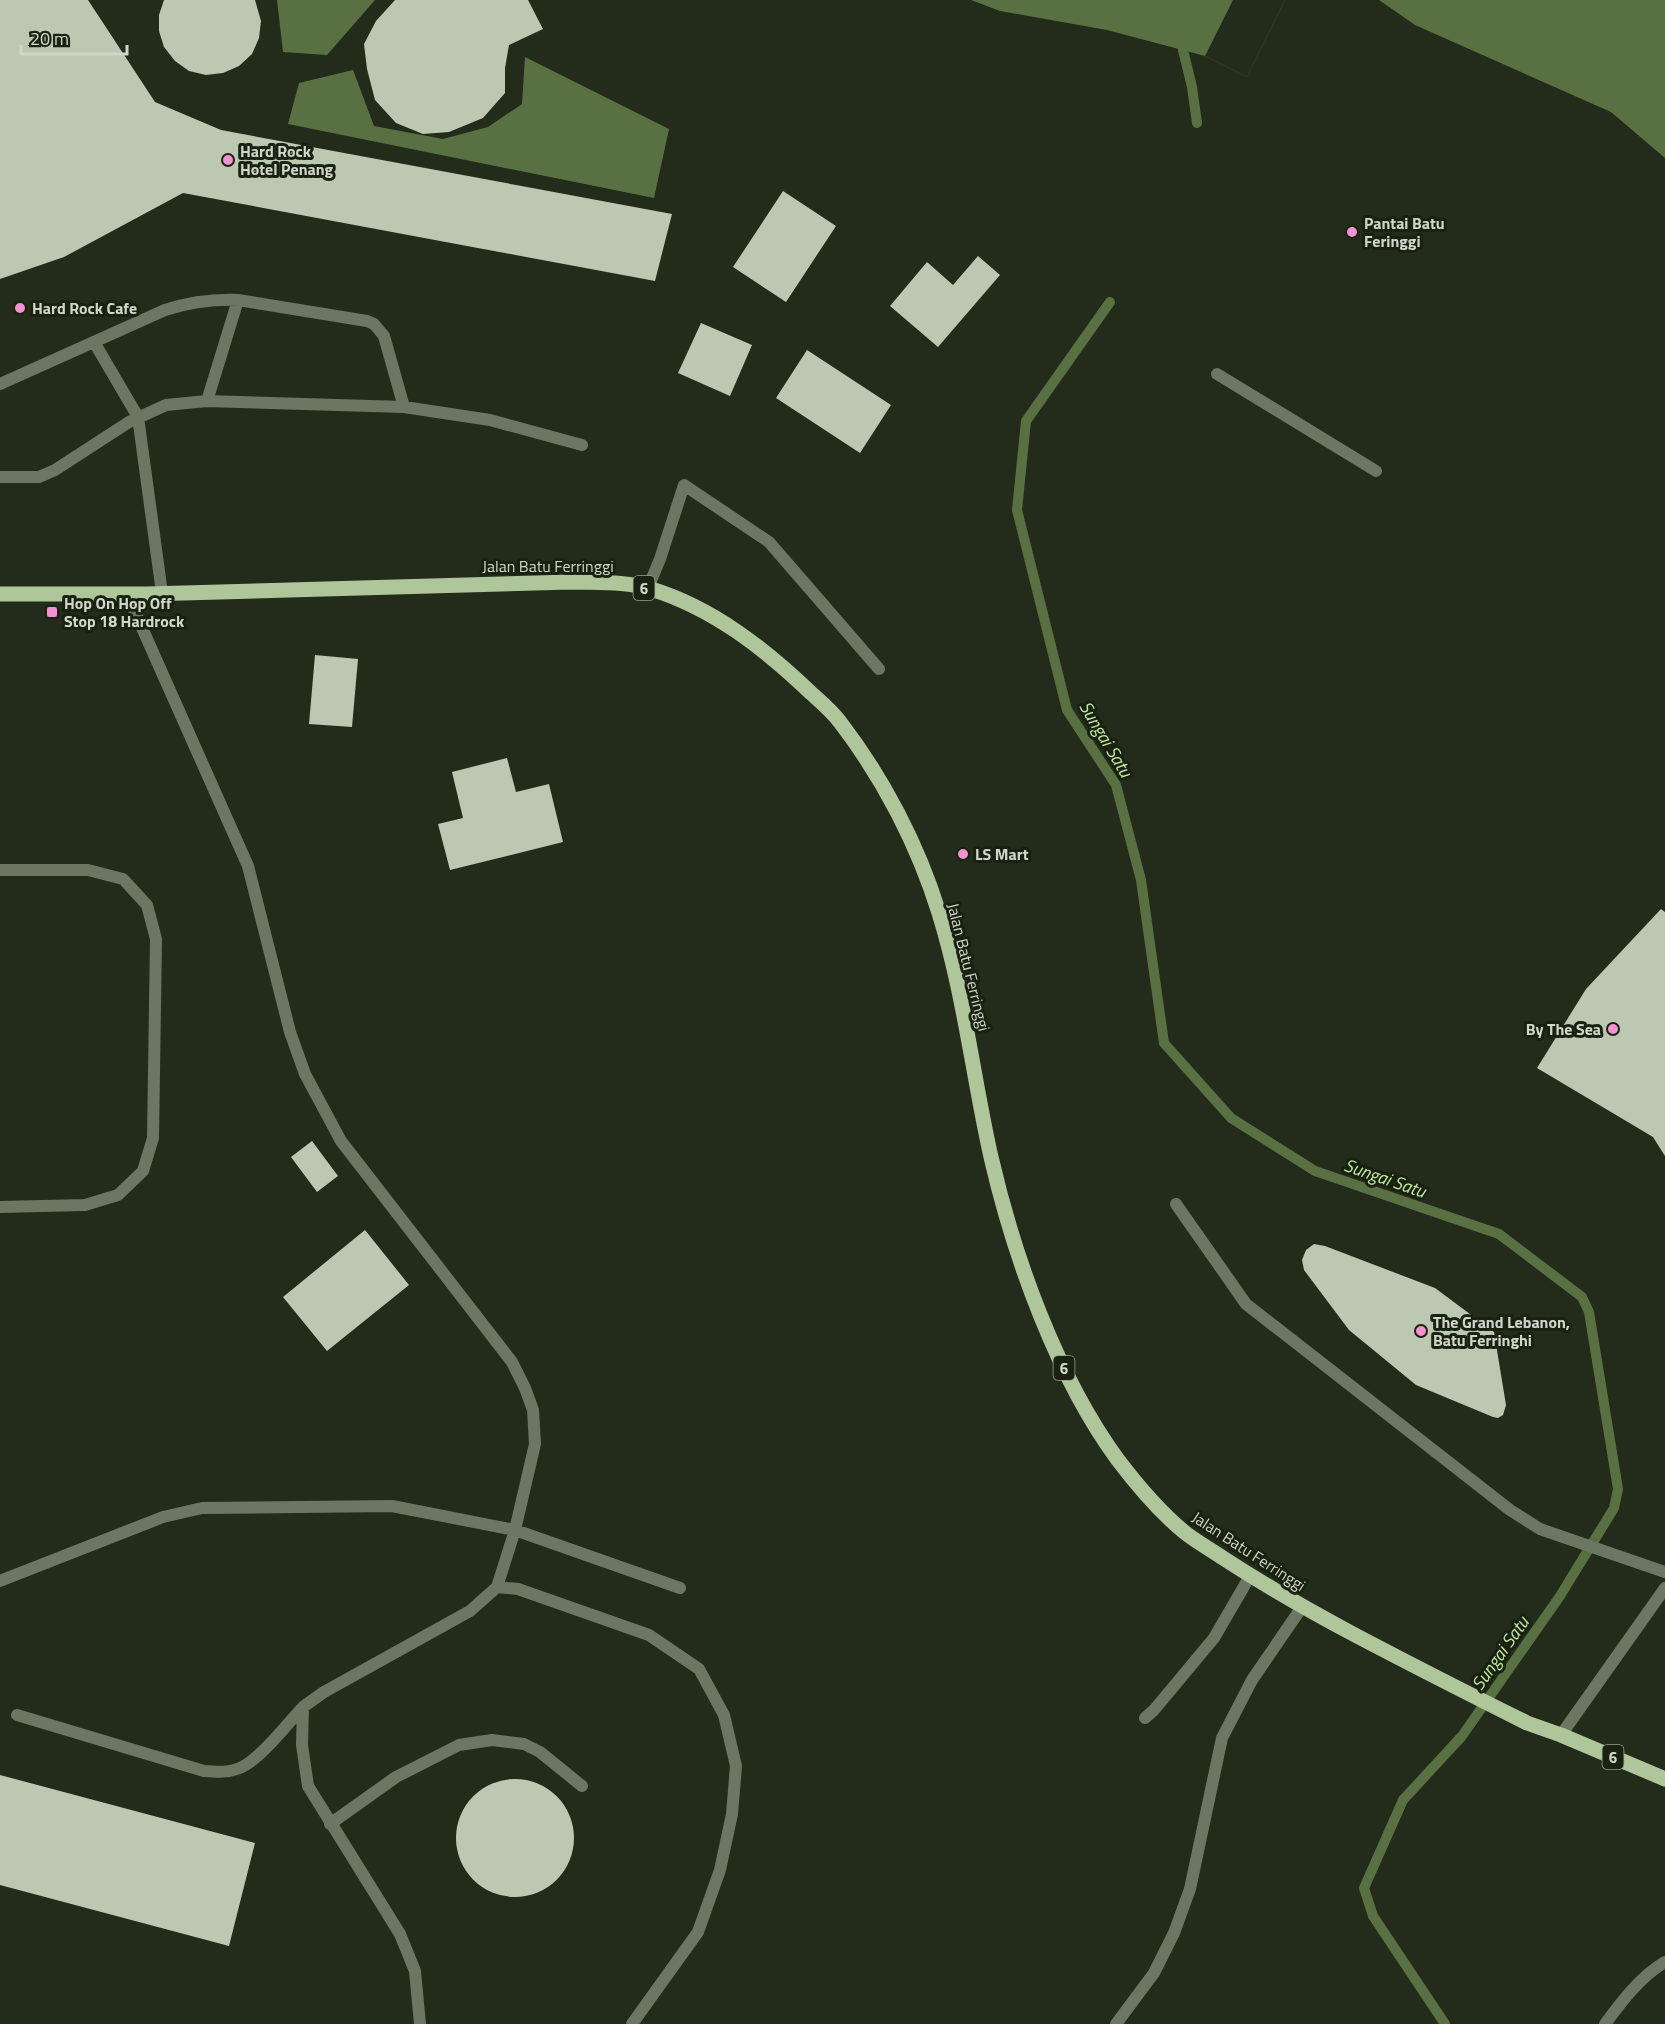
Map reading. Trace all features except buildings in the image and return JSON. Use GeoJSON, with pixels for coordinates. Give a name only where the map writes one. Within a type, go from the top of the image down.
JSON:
{"type":"FeatureCollection","features":[{"type":"Feature","properties":{"kind":"main road","name":"Jalan Batu Ferringgi"},"geometry":{"type":"LineString","coordinates":[[0,594],[127,594],[571,582],[620,584],[648,588],[691,606],[728,626],[782,665],[837,717],[876,772],[910,840],[939,913],[957,982],[992,1160],[1011,1228],[1040,1315],[1076,1394],[1116,1458],[1142,1490],[1184,1533],[1302,1607],[1527,1723],[1665,1779]]}},
{"type":"Feature","properties":{"kind":"street"},"geometry":{"type":"LineString","coordinates":[[0,384],[165,310],[188,302],[217,299],[238,300],[374,324],[384,336],[404,407]]}},
{"type":"Feature","properties":{"kind":"street"},"geometry":{"type":"LineString","coordinates":[[207,401],[238,300]]}},
{"type":"Feature","properties":{"kind":"street"},"geometry":{"type":"LineString","coordinates":[[94,342],[138,417],[162,593]]}},
{"type":"Feature","properties":{"kind":"street"},"geometry":{"type":"LineString","coordinates":[[1217,375],[1376,471]]}},
{"type":"Feature","properties":{"kind":"street"},"geometry":{"type":"LineString","coordinates":[[0,477],[39,477],[55,470],[138,417],[166,405],[207,401],[404,407],[490,420],[582,445]]}},
{"type":"Feature","properties":{"kind":"street"},"geometry":{"type":"LineString","coordinates":[[648,588],[667,541],[684,485],[769,542],[879,669]]}},
{"type":"Feature","properties":{"kind":"street"},"geometry":{"type":"LineString","coordinates":[[17,1715],[204,1771],[222,1772],[241,1768],[253,1760],[303,1707],[324,1692],[471,1611],[497,1587],[515,1530],[535,1444],[533,1410],[512,1362],[341,1141],[305,1074],[290,1032],[248,866],[127,594]]}},
{"type":"Feature","properties":{"kind":"street"},"geometry":{"type":"LineString","coordinates":[[0,870],[88,870],[123,879],[147,905],[156,939],[153,1138],[143,1171],[118,1196],[85,1205],[0,1207]]}},
{"type":"Feature","properties":{"kind":"street"},"geometry":{"type":"LineString","coordinates":[[1176,1204],[1246,1304],[1510,1510],[1540,1529],[1665,1572]]}},
{"type":"Feature","properties":{"kind":"street"},"geometry":{"type":"LineString","coordinates":[[0,1581],[163,1517],[202,1508],[392,1506],[515,1530],[680,1588]]}},
{"type":"Feature","properties":{"kind":"street"},"geometry":{"type":"LineString","coordinates":[[1145,1718],[1214,1638],[1251,1576]]}},
{"type":"Feature","properties":{"kind":"street"},"geometry":{"type":"LineString","coordinates":[[497,1587],[518,1589],[649,1635],[699,1669],[724,1715],[736,1766],[732,1814],[720,1870],[698,1932],[632,2024]]}},
{"type":"Feature","properties":{"kind":"street"},"geometry":{"type":"LineString","coordinates":[[1561,1735],[1665,1588]]}},
{"type":"Feature","properties":{"kind":"street"},"geometry":{"type":"LineString","coordinates":[[1116,2024],[1154,1973],[1174,1933],[1190,1889],[1222,1738],[1252,1680],[1302,1607]]}},
{"type":"Feature","properties":{"kind":"street"},"geometry":{"type":"LineString","coordinates":[[303,1707],[302,1745],[308,1786],[400,1934],[415,1971],[420,2024]]}},
{"type":"Feature","properties":{"kind":"street"},"geometry":{"type":"LineString","coordinates":[[330,1824],[396,1777],[459,1745],[492,1740],[524,1744],[540,1752],[582,1786]]}},
{"type":"Feature","properties":{"kind":"street"},"geometry":{"type":"LineString","coordinates":[[1605,2024],[1620,2003],[1653,1969],[1665,1962]]}},
{"type":"Feature","properties":{"kind":"shaded area"},"geometry":{"type":"Polygon","coordinates":[[[277,0],[375,0],[327,55],[283,52],[277,0]]]}},
{"type":"Feature","properties":{"kind":"shaded area"},"geometry":{"type":"Polygon","coordinates":[[[971,0],[1285,0],[1247,77],[1205,56],[1107,30],[1000,11],[971,0]]]}},
{"type":"Feature","properties":{"kind":"shaded area"},"geometry":{"type":"Polygon","coordinates":[[[1379,0],[1665,0],[1665,158],[1611,112],[1415,25],[1379,0]]]}},
{"type":"Feature","properties":{"kind":"shaded area"},"geometry":{"type":"Polygon","coordinates":[[[525,57],[669,129],[654,198],[288,124],[299,83],[353,70],[374,126],[443,139],[488,127],[522,104],[525,57]]]}},
{"type":"Feature","properties":{"kind":"pier"},"geometry":{"type":"Polygon","coordinates":[[[1233,0],[1285,0],[1247,77],[1205,56],[1233,0]]]}},
{"type":"Feature","properties":{"kind":"waterway","name":"Sungai Satu"},"geometry":{"type":"LineString","coordinates":[[1183,50],[1192,87],[1197,123]]}},
{"type":"Feature","properties":{"kind":"waterway","name":"Sungai Satu"},"geometry":{"type":"LineString","coordinates":[[1110,302],[1026,421],[1017,510],[1067,710],[1116,785],[1141,880],[1164,1043],[1231,1118],[1315,1171],[1499,1234],[1582,1297],[1589,1312],[1618,1489],[1614,1508],[1560,1596],[1462,1736],[1403,1800],[1364,1888],[1373,1916],[1445,2024]]}},
{"type":"Feature","properties":{"kind":"place","name":"Hard Rock Hotel Penang"},"geometry":{"type":"Point","coordinates":[228,160]}},
{"type":"Feature","properties":{"kind":"place","name":"Pantai Batu Feringgi"},"geometry":{"type":"Point","coordinates":[1352,232]}},
{"type":"Feature","properties":{"kind":"place","name":"Hard Rock Cafe"},"geometry":{"type":"Point","coordinates":[20,308]}},
{"type":"Feature","properties":{"kind":"place","name":"Hop On Hop Off Stop 18 Hardrock"},"geometry":{"type":"Point","coordinates":[52,612]}},
{"type":"Feature","properties":{"kind":"place","name":"LS Mart"},"geometry":{"type":"Point","coordinates":[963,854]}},
{"type":"Feature","properties":{"kind":"place","name":"By The Sea"},"geometry":{"type":"Point","coordinates":[1613,1029]}},
{"type":"Feature","properties":{"kind":"place","name":"The Grand Lebanon, Batu Ferringhi"},"geometry":{"type":"Point","coordinates":[1421,1331]}}]}
